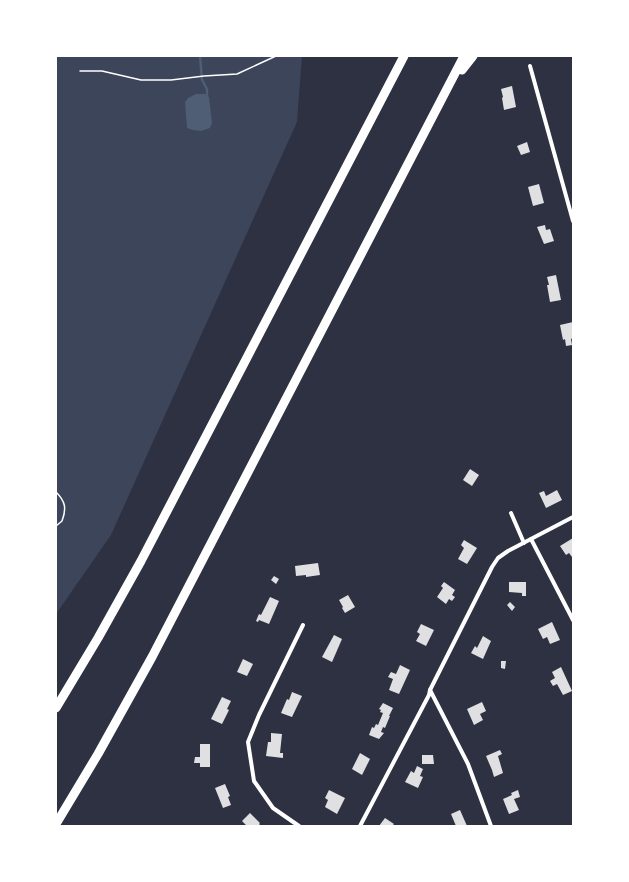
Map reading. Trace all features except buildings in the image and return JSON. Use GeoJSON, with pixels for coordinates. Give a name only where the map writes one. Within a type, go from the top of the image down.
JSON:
{"type":"FeatureCollection","features":[{"type":"Feature","properties":{"kind":"highway"},"geometry":{"type":"LineString","coordinates":[[56,708],[98,638],[145,554],[404,56]]}},
{"type":"Feature","properties":{"kind":"highway"},"geometry":{"type":"LineString","coordinates":[[56,824],[98,754],[152,657],[464,56]]}},
{"type":"Feature","properties":{"kind":"highway"},"geometry":{"type":"LineString","coordinates":[[448,87],[473,56]]}},
{"type":"Feature","properties":{"kind":"street"},"geometry":{"type":"LineString","coordinates":[[530,66],[573,221]]}},
{"type":"Feature","properties":{"kind":"street"},"geometry":{"type":"LineString","coordinates":[[511,513],[524,543]]}},
{"type":"Feature","properties":{"kind":"street"},"geometry":{"type":"LineString","coordinates":[[360,826],[425,702],[492,567],[498,558],[508,551],[573,517]]}},
{"type":"Feature","properties":{"kind":"street"},"geometry":{"type":"LineString","coordinates":[[531,539],[573,620]]}},
{"type":"Feature","properties":{"kind":"street"},"geometry":{"type":"LineString","coordinates":[[299,826],[273,808],[254,781],[248,742],[259,715],[303,625]]}},
{"type":"Feature","properties":{"kind":"street"},"geometry":{"type":"LineString","coordinates":[[430,690],[468,764],[491,826]]}},
{"type":"Feature","properties":{"kind":"path"},"geometry":{"type":"LineString","coordinates":[[80,71],[102,71],[135,80],[149,81],[178,79],[199,76],[237,74],[276,56]]}},
{"type":"Feature","properties":{"kind":"path"},"geometry":{"type":"LineString","coordinates":[[56,492],[63,500],[65,506],[62,521],[56,526]]}},
{"type":"Feature","properties":{"kind":"shaded area"},"geometry":{"type":"Polygon","coordinates":[[[56,56],[302,56],[297,122],[111,535],[56,614],[56,56]]]}},
{"type":"Feature","properties":{"kind":"shaded area"},"geometry":{"type":"Polygon","coordinates":[[[196,94],[205,94],[209,97],[212,123],[210,128],[201,131],[187,128],[185,102],[188,98],[196,94]]]}},
{"type":"Feature","properties":{"kind":"waterway"},"geometry":{"type":"LineString","coordinates":[[200,56],[202,80],[207,89],[207,95]]}}]}
